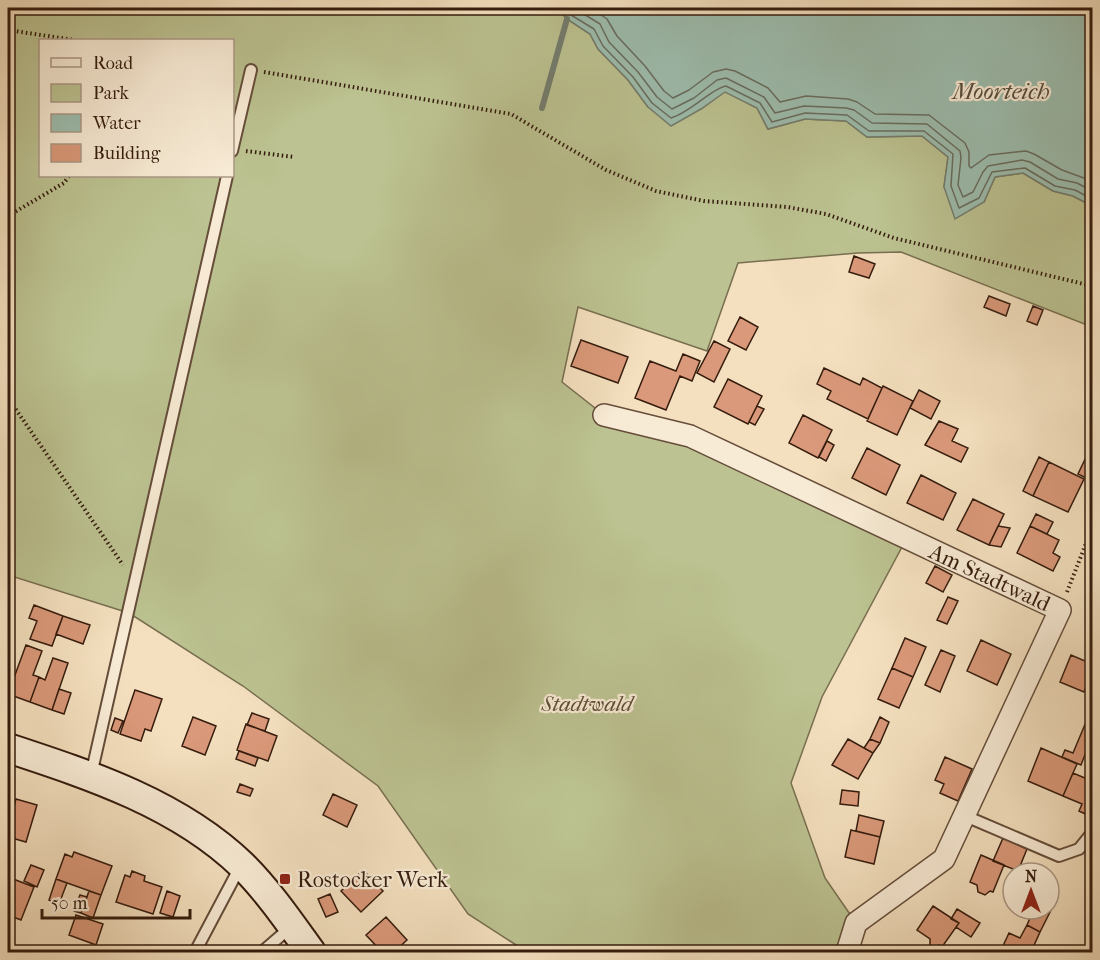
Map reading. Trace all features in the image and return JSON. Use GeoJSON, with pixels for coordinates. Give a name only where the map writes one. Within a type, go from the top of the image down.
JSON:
{"type":"FeatureCollection","features":[{"type":"Feature","properties":{"kind":"street","name":"Am Stadtwald"},"geometry":{"type":"LineString","coordinates":[[604,415],[690,436],[1060,610],[944,859],[856,923],[847,952]]}},
{"type":"Feature","properties":{"kind":"street"},"geometry":{"type":"LineString","coordinates":[[8,748],[91,775],[198,830],[257,880],[311,952]]}},
{"type":"Feature","properties":{"kind":"lane"},"geometry":{"type":"LineString","coordinates":[[234,146],[251,70]]}},
{"type":"Feature","properties":{"kind":"lane"},"geometry":{"type":"LineString","coordinates":[[91,775],[227,177]]}},
{"type":"Feature","properties":{"kind":"lane"},"geometry":{"type":"LineString","coordinates":[[963,815],[1059,856],[1079,849],[1092,833]]}},
{"type":"Feature","properties":{"kind":"lane"},"geometry":{"type":"LineString","coordinates":[[195,952],[241,865]]}},
{"type":"Feature","properties":{"kind":"lane"},"geometry":{"type":"LineString","coordinates":[[262,952],[292,926]]}},
{"type":"Feature","properties":{"kind":"path"},"geometry":{"type":"LineString","coordinates":[[8,30],[67,39]]}},
{"type":"Feature","properties":{"kind":"path"},"geometry":{"type":"LineString","coordinates":[[251,70],[512,114],[606,170],[656,191],[704,201],[787,207],[826,214],[894,238],[1092,286]]}},
{"type":"Feature","properties":{"kind":"path"},"geometry":{"type":"LineString","coordinates":[[234,150],[294,157]]}},
{"type":"Feature","properties":{"kind":"path"},"geometry":{"type":"LineString","coordinates":[[8,216],[64,183],[68,177]]}},
{"type":"Feature","properties":{"kind":"path"},"geometry":{"type":"LineString","coordinates":[[8,398],[135,582]]}},
{"type":"Feature","properties":{"kind":"path"},"geometry":{"type":"LineString","coordinates":[[1060,610],[1092,528]]}},
{"type":"Feature","properties":{"kind":"green space","name":"Stadtwald"},"geometry":{"type":"Polygon","coordinates":[[[8,8],[556,8],[567,19],[590,34],[598,49],[628,80],[648,107],[701,109],[725,91],[757,108],[768,129],[805,119],[846,121],[867,137],[922,136],[948,157],[944,187],[984,202],[995,177],[1023,173],[1053,191],[1073,196],[1092,206],[1092,327],[901,252],[858,253],[738,263],[707,351],[578,307],[562,382],[604,415],[690,436],[903,545],[822,697],[791,783],[825,878],[856,923],[847,952],[527,952],[468,914],[378,786],[243,686],[129,613],[8,575],[8,8]]]}},
{"type":"Feature","properties":{"kind":"water","name":"Moorteich"},"geometry":{"type":"Polygon","coordinates":[[[556,8],[1092,8],[1092,206],[1073,196],[1053,191],[1023,173],[995,177],[984,202],[955,219],[944,187],[948,157],[922,136],[867,137],[846,121],[805,119],[768,129],[757,108],[725,92],[671,126],[648,107],[628,80],[598,49],[590,34],[567,19],[556,8]]]}},
{"type":"Feature","properties":{"kind":"building"},"geometry":{"type":"Polygon","coordinates":[[[854,256],[875,264],[869,278],[849,272],[854,256]]]}},
{"type":"Feature","properties":{"kind":"building"},"geometry":{"type":"Polygon","coordinates":[[[989,296],[1010,304],[1006,316],[984,307],[989,296]]]}},
{"type":"Feature","properties":{"kind":"building"},"geometry":{"type":"Polygon","coordinates":[[[1033,306],[1043,310],[1037,325],[1027,321],[1033,306]]]}},
{"type":"Feature","properties":{"kind":"building"},"geometry":{"type":"Polygon","coordinates":[[[740,317],[758,327],[746,350],[728,341],[740,317]]]}},
{"type":"Feature","properties":{"kind":"building"},"geometry":{"type":"Polygon","coordinates":[[[581,340],[628,357],[618,383],[571,366],[581,340]]]}},
{"type":"Feature","properties":{"kind":"building"},"geometry":{"type":"Polygon","coordinates":[[[714,341],[730,349],[714,382],[697,373],[714,341]]]}},
{"type":"Feature","properties":{"kind":"building"},"geometry":{"type":"Polygon","coordinates":[[[1092,345],[1092,365],[1086,362],[1092,345]]]}},
{"type":"Feature","properties":{"kind":"building"},"geometry":{"type":"Polygon","coordinates":[[[683,354],[700,361],[692,381],[680,376],[666,410],[635,398],[650,361],[676,371],[683,354]]]}},
{"type":"Feature","properties":{"kind":"building"},"geometry":{"type":"Polygon","coordinates":[[[824,368],[860,385],[863,378],[882,388],[868,419],[827,399],[831,391],[817,384],[824,368]]]}},
{"type":"Feature","properties":{"kind":"building"},"geometry":{"type":"Polygon","coordinates":[[[728,379],[762,396],[748,424],[714,407],[728,379]]]}},
{"type":"Feature","properties":{"kind":"building"},"geometry":{"type":"Polygon","coordinates":[[[883,386],[913,401],[897,435],[867,421],[883,386]]]}},
{"type":"Feature","properties":{"kind":"building"},"geometry":{"type":"Polygon","coordinates":[[[919,390],[940,401],[931,419],[910,408],[919,390]]]}},
{"type":"Feature","properties":{"kind":"building"},"geometry":{"type":"Polygon","coordinates":[[[757,406],[764,409],[755,425],[749,422],[757,406]]]}},
{"type":"Feature","properties":{"kind":"building"},"geometry":{"type":"Polygon","coordinates":[[[803,415],[832,430],[818,458],[789,443],[803,415]]]}},
{"type":"Feature","properties":{"kind":"building"},"geometry":{"type":"Polygon","coordinates":[[[939,421],[958,429],[952,441],[968,448],[961,462],[925,445],[939,421]]]}},
{"type":"Feature","properties":{"kind":"building"},"geometry":{"type":"Polygon","coordinates":[[[827,441],[834,445],[826,461],[819,457],[827,441]]]}},
{"type":"Feature","properties":{"kind":"building"},"geometry":{"type":"Polygon","coordinates":[[[867,448],[900,465],[886,495],[852,478],[867,448]]]}},
{"type":"Feature","properties":{"kind":"building"},"geometry":{"type":"Polygon","coordinates":[[[1089,451],[1092,453],[1092,481],[1078,474],[1089,451]]]}},
{"type":"Feature","properties":{"kind":"building"},"geometry":{"type":"Polygon","coordinates":[[[1039,457],[1049,462],[1033,496],[1023,491],[1039,457]]]}},
{"type":"Feature","properties":{"kind":"building"},"geometry":{"type":"Polygon","coordinates":[[[1049,462],[1084,479],[1068,512],[1033,496],[1049,462]]]}},
{"type":"Feature","properties":{"kind":"building"},"geometry":{"type":"Polygon","coordinates":[[[921,475],[956,493],[943,520],[907,503],[921,475]]]}},
{"type":"Feature","properties":{"kind":"building"},"geometry":{"type":"Polygon","coordinates":[[[973,499],[1004,514],[989,545],[957,530],[973,499]]]}},
{"type":"Feature","properties":{"kind":"building"},"geometry":{"type":"Polygon","coordinates":[[[1036,514],[1053,522],[1047,534],[1030,526],[1036,514]]]}},
{"type":"Feature","properties":{"kind":"building"},"geometry":{"type":"Polygon","coordinates":[[[998,526],[1010,528],[1001,547],[989,545],[998,526]]]}},
{"type":"Feature","properties":{"kind":"building"},"geometry":{"type":"Polygon","coordinates":[[[1030,526],[1059,540],[1053,553],[1060,557],[1053,571],[1017,553],[1030,526]]]}},
{"type":"Feature","properties":{"kind":"building"},"geometry":{"type":"Polygon","coordinates":[[[935,566],[952,575],[943,592],[926,583],[935,566]]]}},
{"type":"Feature","properties":{"kind":"building"},"geometry":{"type":"Polygon","coordinates":[[[948,597],[958,601],[947,624],[937,620],[948,597]]]}},
{"type":"Feature","properties":{"kind":"building"},"geometry":{"type":"Polygon","coordinates":[[[34,605],[63,616],[52,646],[30,639],[37,621],[29,618],[34,605]]]}},
{"type":"Feature","properties":{"kind":"building"},"geometry":{"type":"Polygon","coordinates":[[[63,616],[90,625],[83,644],[56,634],[63,616]]]}},
{"type":"Feature","properties":{"kind":"building"},"geometry":{"type":"Polygon","coordinates":[[[905,638],[926,647],[913,677],[892,668],[905,638]]]}},
{"type":"Feature","properties":{"kind":"building"},"geometry":{"type":"Polygon","coordinates":[[[981,640],[1011,654],[997,685],[967,671],[981,640]]]}},
{"type":"Feature","properties":{"kind":"building"},"geometry":{"type":"Polygon","coordinates":[[[26,645],[42,651],[33,675],[39,677],[30,702],[8,694],[26,645]]]}},
{"type":"Feature","properties":{"kind":"building"},"geometry":{"type":"Polygon","coordinates":[[[941,650],[955,656],[940,692],[925,685],[941,650]]]}},
{"type":"Feature","properties":{"kind":"building"},"geometry":{"type":"Polygon","coordinates":[[[1071,655],[1092,664],[1092,671],[1084,692],[1060,682],[1071,655]]]}},
{"type":"Feature","properties":{"kind":"building"},"geometry":{"type":"Polygon","coordinates":[[[53,658],[68,663],[52,710],[30,702],[39,677],[45,680],[53,658]]]}},
{"type":"Feature","properties":{"kind":"building"},"geometry":{"type":"Polygon","coordinates":[[[892,668],[913,677],[899,708],[878,699],[892,668]]]}},
{"type":"Feature","properties":{"kind":"building"},"geometry":{"type":"Polygon","coordinates":[[[9,673],[15,675],[10,689],[8,688],[9,673]]]}},
{"type":"Feature","properties":{"kind":"building"},"geometry":{"type":"Polygon","coordinates":[[[59,689],[71,693],[64,714],[52,710],[59,689]]]}},
{"type":"Feature","properties":{"kind":"building"},"geometry":{"type":"Polygon","coordinates":[[[135,690],[162,699],[151,731],[145,729],[141,741],[120,734],[135,690]]]}},
{"type":"Feature","properties":{"kind":"building"},"geometry":{"type":"Polygon","coordinates":[[[252,713],[269,719],[265,731],[247,725],[252,713]]]}},
{"type":"Feature","properties":{"kind":"building"},"geometry":{"type":"Polygon","coordinates":[[[193,717],[216,726],[205,755],[182,746],[193,717]]]}},
{"type":"Feature","properties":{"kind":"building"},"geometry":{"type":"Polygon","coordinates":[[[880,717],[889,722],[880,743],[870,739],[880,717]]]}},
{"type":"Feature","properties":{"kind":"building"},"geometry":{"type":"Polygon","coordinates":[[[115,718],[123,721],[118,733],[111,730],[115,718]]]}},
{"type":"Feature","properties":{"kind":"building"},"geometry":{"type":"Polygon","coordinates":[[[1086,722],[1092,725],[1092,755],[1086,752],[1081,765],[1062,757],[1065,750],[1073,753],[1086,722]]]}},
{"type":"Feature","properties":{"kind":"building"},"geometry":{"type":"Polygon","coordinates":[[[246,724],[277,736],[268,761],[237,750],[246,724]]]}},
{"type":"Feature","properties":{"kind":"building"},"geometry":{"type":"Polygon","coordinates":[[[848,739],[873,753],[858,779],[832,765],[848,739]]]}},
{"type":"Feature","properties":{"kind":"building"},"geometry":{"type":"Polygon","coordinates":[[[870,739],[880,743],[873,753],[864,748],[870,739]]]}},
{"type":"Feature","properties":{"kind":"building"},"geometry":{"type":"Polygon","coordinates":[[[1041,748],[1077,764],[1063,796],[1028,781],[1041,748]]]}},
{"type":"Feature","properties":{"kind":"building"},"geometry":{"type":"Polygon","coordinates":[[[239,751],[258,758],[255,766],[236,759],[239,751]]]}},
{"type":"Feature","properties":{"kind":"building"},"geometry":{"type":"Polygon","coordinates":[[[945,757],[972,769],[958,801],[940,793],[944,784],[935,780],[945,757]]]}},
{"type":"Feature","properties":{"kind":"building"},"geometry":{"type":"Polygon","coordinates":[[[1073,773],[1092,781],[1092,817],[1079,811],[1082,804],[1063,796],[1073,773]]]}},
{"type":"Feature","properties":{"kind":"building"},"geometry":{"type":"Polygon","coordinates":[[[240,784],[253,789],[250,796],[237,792],[240,784]]]}},
{"type":"Feature","properties":{"kind":"building"},"geometry":{"type":"Polygon","coordinates":[[[842,790],[859,792],[858,806],[840,804],[842,790]]]}},
{"type":"Feature","properties":{"kind":"building"},"geometry":{"type":"Polygon","coordinates":[[[333,794],[357,805],[347,827],[323,815],[333,794]]]}},
{"type":"Feature","properties":{"kind":"building"},"geometry":{"type":"Polygon","coordinates":[[[16,799],[37,805],[26,842],[8,837],[8,828],[16,799]]]}},
{"type":"Feature","properties":{"kind":"building"},"geometry":{"type":"Polygon","coordinates":[[[859,815],[884,821],[880,837],[856,831],[859,815]]]}},
{"type":"Feature","properties":{"kind":"building"},"geometry":{"type":"Polygon","coordinates":[[[851,830],[880,837],[874,864],[845,857],[851,830]]]}},
{"type":"Feature","properties":{"kind":"building"},"geometry":{"type":"Polygon","coordinates":[[[1003,838],[1027,849],[1022,861],[1001,861],[1001,864],[993,861],[1003,838]]]}},
{"type":"Feature","properties":{"kind":"building"},"geometry":{"type":"Polygon","coordinates":[[[74,852],[112,866],[101,895],[56,879],[65,854],[72,857],[74,852]]]}},
{"type":"Feature","properties":{"kind":"building"},"geometry":{"type":"Polygon","coordinates":[[[981,855],[1001,864],[1001,872],[993,892],[990,891],[985,895],[978,892],[977,885],[970,882],[981,855]]]}},
{"type":"Feature","properties":{"kind":"building"},"geometry":{"type":"Polygon","coordinates":[[[31,865],[44,870],[37,887],[24,881],[31,865]]]}},
{"type":"Feature","properties":{"kind":"building"},"geometry":{"type":"Polygon","coordinates":[[[363,870],[383,891],[361,912],[341,891],[363,870]]]}},
{"type":"Feature","properties":{"kind":"building"},"geometry":{"type":"Polygon","coordinates":[[[132,871],[145,876],[144,881],[162,887],[153,914],[116,902],[125,875],[130,877],[132,871]]]}},
{"type":"Feature","properties":{"kind":"building"},"geometry":{"type":"Polygon","coordinates":[[[8,877],[34,887],[21,920],[8,915],[8,877]]]}},
{"type":"Feature","properties":{"kind":"building"},"geometry":{"type":"Polygon","coordinates":[[[56,879],[67,883],[59,904],[49,900],[56,879]]]}},
{"type":"Feature","properties":{"kind":"building"},"geometry":{"type":"Polygon","coordinates":[[[89,891],[101,895],[93,918],[81,913],[89,891]]]}},
{"type":"Feature","properties":{"kind":"building"},"geometry":{"type":"Polygon","coordinates":[[[167,891],[180,896],[173,917],[160,913],[167,891]]]}},
{"type":"Feature","properties":{"kind":"building"},"geometry":{"type":"Polygon","coordinates":[[[330,894],[338,912],[326,917],[318,899],[330,894]]]}},
{"type":"Feature","properties":{"kind":"building"},"geometry":{"type":"Polygon","coordinates":[[[80,895],[87,897],[81,913],[74,911],[80,895]]]}},
{"type":"Feature","properties":{"kind":"building"},"geometry":{"type":"Polygon","coordinates":[[[933,906],[959,923],[942,947],[930,945],[930,939],[917,930],[933,906]]]}},
{"type":"Feature","properties":{"kind":"building"},"geometry":{"type":"Polygon","coordinates":[[[957,909],[980,923],[971,937],[956,927],[959,923],[951,919],[957,909]]]}},
{"type":"Feature","properties":{"kind":"building"},"geometry":{"type":"Polygon","coordinates":[[[76,915],[103,924],[96,945],[69,935],[76,915]]]}},
{"type":"Feature","properties":{"kind":"building"},"geometry":{"type":"Polygon","coordinates":[[[386,917],[407,940],[394,952],[382,952],[366,935],[386,917]]]}},
{"type":"Feature","properties":{"kind":"building"},"geometry":{"type":"Polygon","coordinates":[[[1029,921],[1046,921],[1040,932],[1027,925],[1029,921]]]}},
{"type":"Feature","properties":{"kind":"building"},"geometry":{"type":"Polygon","coordinates":[[[1027,925],[1040,932],[1031,952],[1012,952],[1002,948],[1009,933],[1020,938],[1027,925]]]}},
{"type":"Feature","properties":{"kind":"waterway"},"geometry":{"type":"LineString","coordinates":[[542,108],[567,19]]}},
{"type":"Feature","properties":{"kind":"place","name":"Rostocker Werk"},"geometry":{"type":"Point","coordinates":[285,879]}}]}
